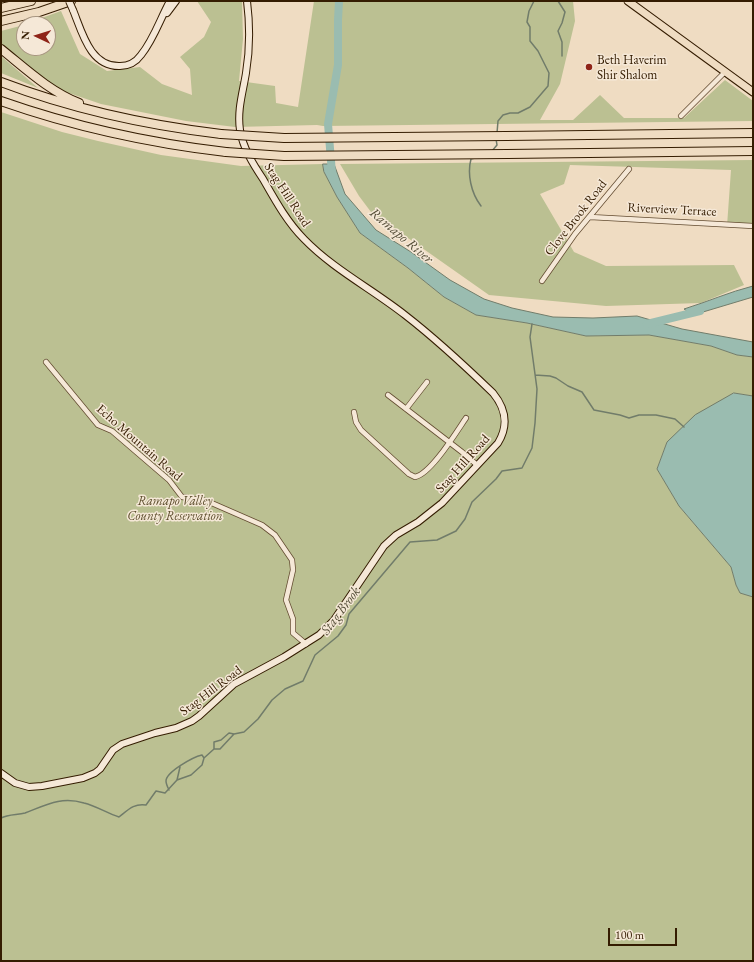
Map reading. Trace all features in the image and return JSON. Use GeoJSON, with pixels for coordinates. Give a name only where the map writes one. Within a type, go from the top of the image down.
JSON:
{"type":"FeatureCollection","features":[{"type":"Feature","properties":{"kind":"highway"},"geometry":{"type":"LineString","coordinates":[[1,8],[31,1]]}},
{"type":"Feature","properties":{"kind":"highway"},"geometry":{"type":"LineString","coordinates":[[1,21],[71,4]]}},
{"type":"Feature","properties":{"kind":"highway"},"geometry":{"type":"LineString","coordinates":[[1,49],[44,84],[65,97],[141,122]]}},
{"type":"Feature","properties":{"kind":"highway"},"geometry":{"type":"LineString","coordinates":[[1,82],[67,104],[141,122],[251,137],[301,138],[753,133]]}},
{"type":"Feature","properties":{"kind":"highway"},"geometry":{"type":"LineString","coordinates":[[1,101],[61,121],[125,136],[171,145],[226,152],[295,156],[753,151]]}},
{"type":"Feature","properties":{"kind":"main road"},"geometry":{"type":"LineString","coordinates":[[628,1],[753,92]]}},
{"type":"Feature","properties":{"kind":"street"},"geometry":{"type":"LineString","coordinates":[[71,4],[92,52],[98,59],[106,64],[125,66],[134,62],[141,56],[170,1]]}},
{"type":"Feature","properties":{"kind":"street"},"geometry":{"type":"LineString","coordinates":[[160,22],[176,1]]}},
{"type":"Feature","properties":{"kind":"street","name":"Stag Hill Road"},"geometry":{"type":"LineString","coordinates":[[1,773],[15,783],[29,787],[42,786],[89,776],[100,769],[113,750],[122,744],[192,722],[234,684],[306,644],[319,635],[334,620],[384,546],[396,535],[442,504],[498,443],[503,435],[504,415],[497,398],[432,337],[404,314],[322,256],[304,239],[290,224],[246,150],[240,131],[239,112],[249,53],[250,33],[247,1]]}},
{"type":"Feature","properties":{"kind":"street"},"geometry":{"type":"LineString","coordinates":[[682,116],[725,72]]}},
{"type":"Feature","properties":{"kind":"street","name":"Clove Brook Road"},"geometry":{"type":"LineString","coordinates":[[542,282],[575,234],[628,169]]}},
{"type":"Feature","properties":{"kind":"street","name":"Riverview Terrace"},"geometry":{"type":"LineString","coordinates":[[590,217],[753,226]]}},
{"type":"Feature","properties":{"kind":"street","name":"Echo Mountain Road"},"geometry":{"type":"LineString","coordinates":[[46,362],[98,425],[112,431],[124,441],[169,480],[182,497],[207,501],[262,525],[275,535],[292,560],[293,570],[286,600],[293,619],[293,633],[306,644]]}},
{"type":"Feature","properties":{"kind":"street"},"geometry":{"type":"LineString","coordinates":[[406,409],[427,382]]}},
{"type":"Feature","properties":{"kind":"street"},"geometry":{"type":"LineString","coordinates":[[388,395],[450,442],[477,465]]}},
{"type":"Feature","properties":{"kind":"street"},"geometry":{"type":"LineString","coordinates":[[354,412],[356,422],[361,430],[413,476],[418,476],[423,473],[450,442],[466,418]]}},
{"type":"Feature","properties":{"kind":"green space"},"geometry":{"type":"Polygon","coordinates":[[[197,1],[242,1],[243,39],[239,81],[275,86],[276,103],[298,107],[314,1],[573,1],[575,21],[560,84],[540,120],[573,120],[600,95],[624,118],[684,118],[725,80],[753,101],[753,121],[235,127],[186,121],[101,104],[63,91],[42,78],[1,44],[1,31],[16,27],[16,56],[56,56],[56,16],[47,16],[61,11],[80,54],[107,71],[140,67],[162,84],[192,95],[190,69],[180,57],[204,37],[211,22],[197,1]]]}},
{"type":"Feature","properties":{"kind":"green space"},"geometry":{"type":"Polygon","coordinates":[[[1,56],[38,88],[1,73],[1,56]]]}},
{"type":"Feature","properties":{"kind":"green space","name":"Ramapo Valley County Reservation"},"geometry":{"type":"Polygon","coordinates":[[[1,112],[62,132],[161,155],[241,166],[323,164],[324,172],[337,197],[360,233],[408,268],[444,297],[476,315],[527,323],[586,336],[649,335],[711,346],[737,355],[753,357],[753,396],[734,393],[667,442],[657,469],[679,506],[731,567],[740,593],[753,597],[753,961],[1,961],[1,112]]]}},
{"type":"Feature","properties":{"kind":"green space"},"geometry":{"type":"Polygon","coordinates":[[[753,160],[753,226],[727,226],[731,170],[570,165],[564,184],[540,194],[574,252],[606,266],[734,265],[744,285],[701,303],[606,306],[489,295],[371,212],[359,196],[340,164],[753,160]]]}},
{"type":"Feature","properties":{"kind":"water"},"geometry":{"type":"Polygon","coordinates":[[[323,164],[334,164],[345,194],[376,230],[411,252],[450,280],[484,299],[512,308],[553,317],[593,318],[637,316],[682,329],[753,342],[753,357],[737,355],[711,346],[649,335],[586,336],[527,323],[476,315],[444,297],[408,268],[360,233],[337,197],[324,172],[323,164]]]}},
{"type":"Feature","properties":{"kind":"water"},"geometry":{"type":"Polygon","coordinates":[[[753,286],[753,297],[693,315],[684,309],[735,291],[753,286]]]}},
{"type":"Feature","properties":{"kind":"water"},"geometry":{"type":"Polygon","coordinates":[[[734,393],[753,396],[753,597],[740,593],[731,567],[679,506],[657,469],[667,442],[695,415],[734,393]]]}},
{"type":"Feature","properties":{"kind":"waterway","name":"Ramapo River"},"geometry":{"type":"LineString","coordinates":[[332,173],[328,124],[338,65],[339,1]]}},
{"type":"Feature","properties":{"kind":"waterway"},"geometry":{"type":"LineString","coordinates":[[497,133],[498,121],[503,115],[518,113],[530,107],[548,86],[549,73],[538,51],[530,41],[530,27],[527,22],[529,11],[534,1]]}},
{"type":"Feature","properties":{"kind":"waterway"},"geometry":{"type":"LineString","coordinates":[[558,1],[565,12],[558,31],[562,42],[562,56]]}},
{"type":"Feature","properties":{"kind":"waterway"},"geometry":{"type":"LineString","coordinates":[[492,151],[497,145],[496,139]]}},
{"type":"Feature","properties":{"kind":"waterway"},"geometry":{"type":"LineString","coordinates":[[475,158],[471,159],[469,171],[472,189],[481,206]]}},
{"type":"Feature","properties":{"kind":"waterway","name":"Ramapo River"},"geometry":{"type":"LineString","coordinates":[[647,324],[700,311]]}},
{"type":"Feature","properties":{"kind":"waterway","name":"Stag Brook"},"geometry":{"type":"LineString","coordinates":[[1,818],[25,813],[54,802],[68,800],[84,803],[119,817],[135,806],[146,805],[156,791],[165,793],[177,780],[191,775],[202,765],[204,758],[214,749],[220,749],[234,734],[244,732],[258,719],[272,700],[285,689],[303,681],[315,655],[338,636],[346,625],[349,614],[410,542],[437,540],[456,531],[465,519],[472,502],[496,479],[502,471],[522,468],[532,448],[535,423],[537,389],[530,337],[532,324]]}},
{"type":"Feature","properties":{"kind":"waterway"},"geometry":{"type":"LineString","coordinates":[[535,375],[556,378],[568,386],[582,392],[594,410],[629,418],[639,415],[656,415],[675,419],[684,427]]}},
{"type":"Feature","properties":{"kind":"waterway"},"geometry":{"type":"LineString","coordinates":[[214,749],[214,742],[221,740],[229,733],[234,734]]}},
{"type":"Feature","properties":{"kind":"waterway"},"geometry":{"type":"LineString","coordinates":[[169,790],[166,781],[170,773],[181,765],[202,755],[204,758]]}},
{"type":"Feature","properties":{"kind":"waterway"},"geometry":{"type":"LineString","coordinates":[[177,780],[180,767]]}},
{"type":"Feature","properties":{"kind":"place","name":"Beth Haverim Shir Shalom"},"geometry":{"type":"Point","coordinates":[589,67]}}]}
